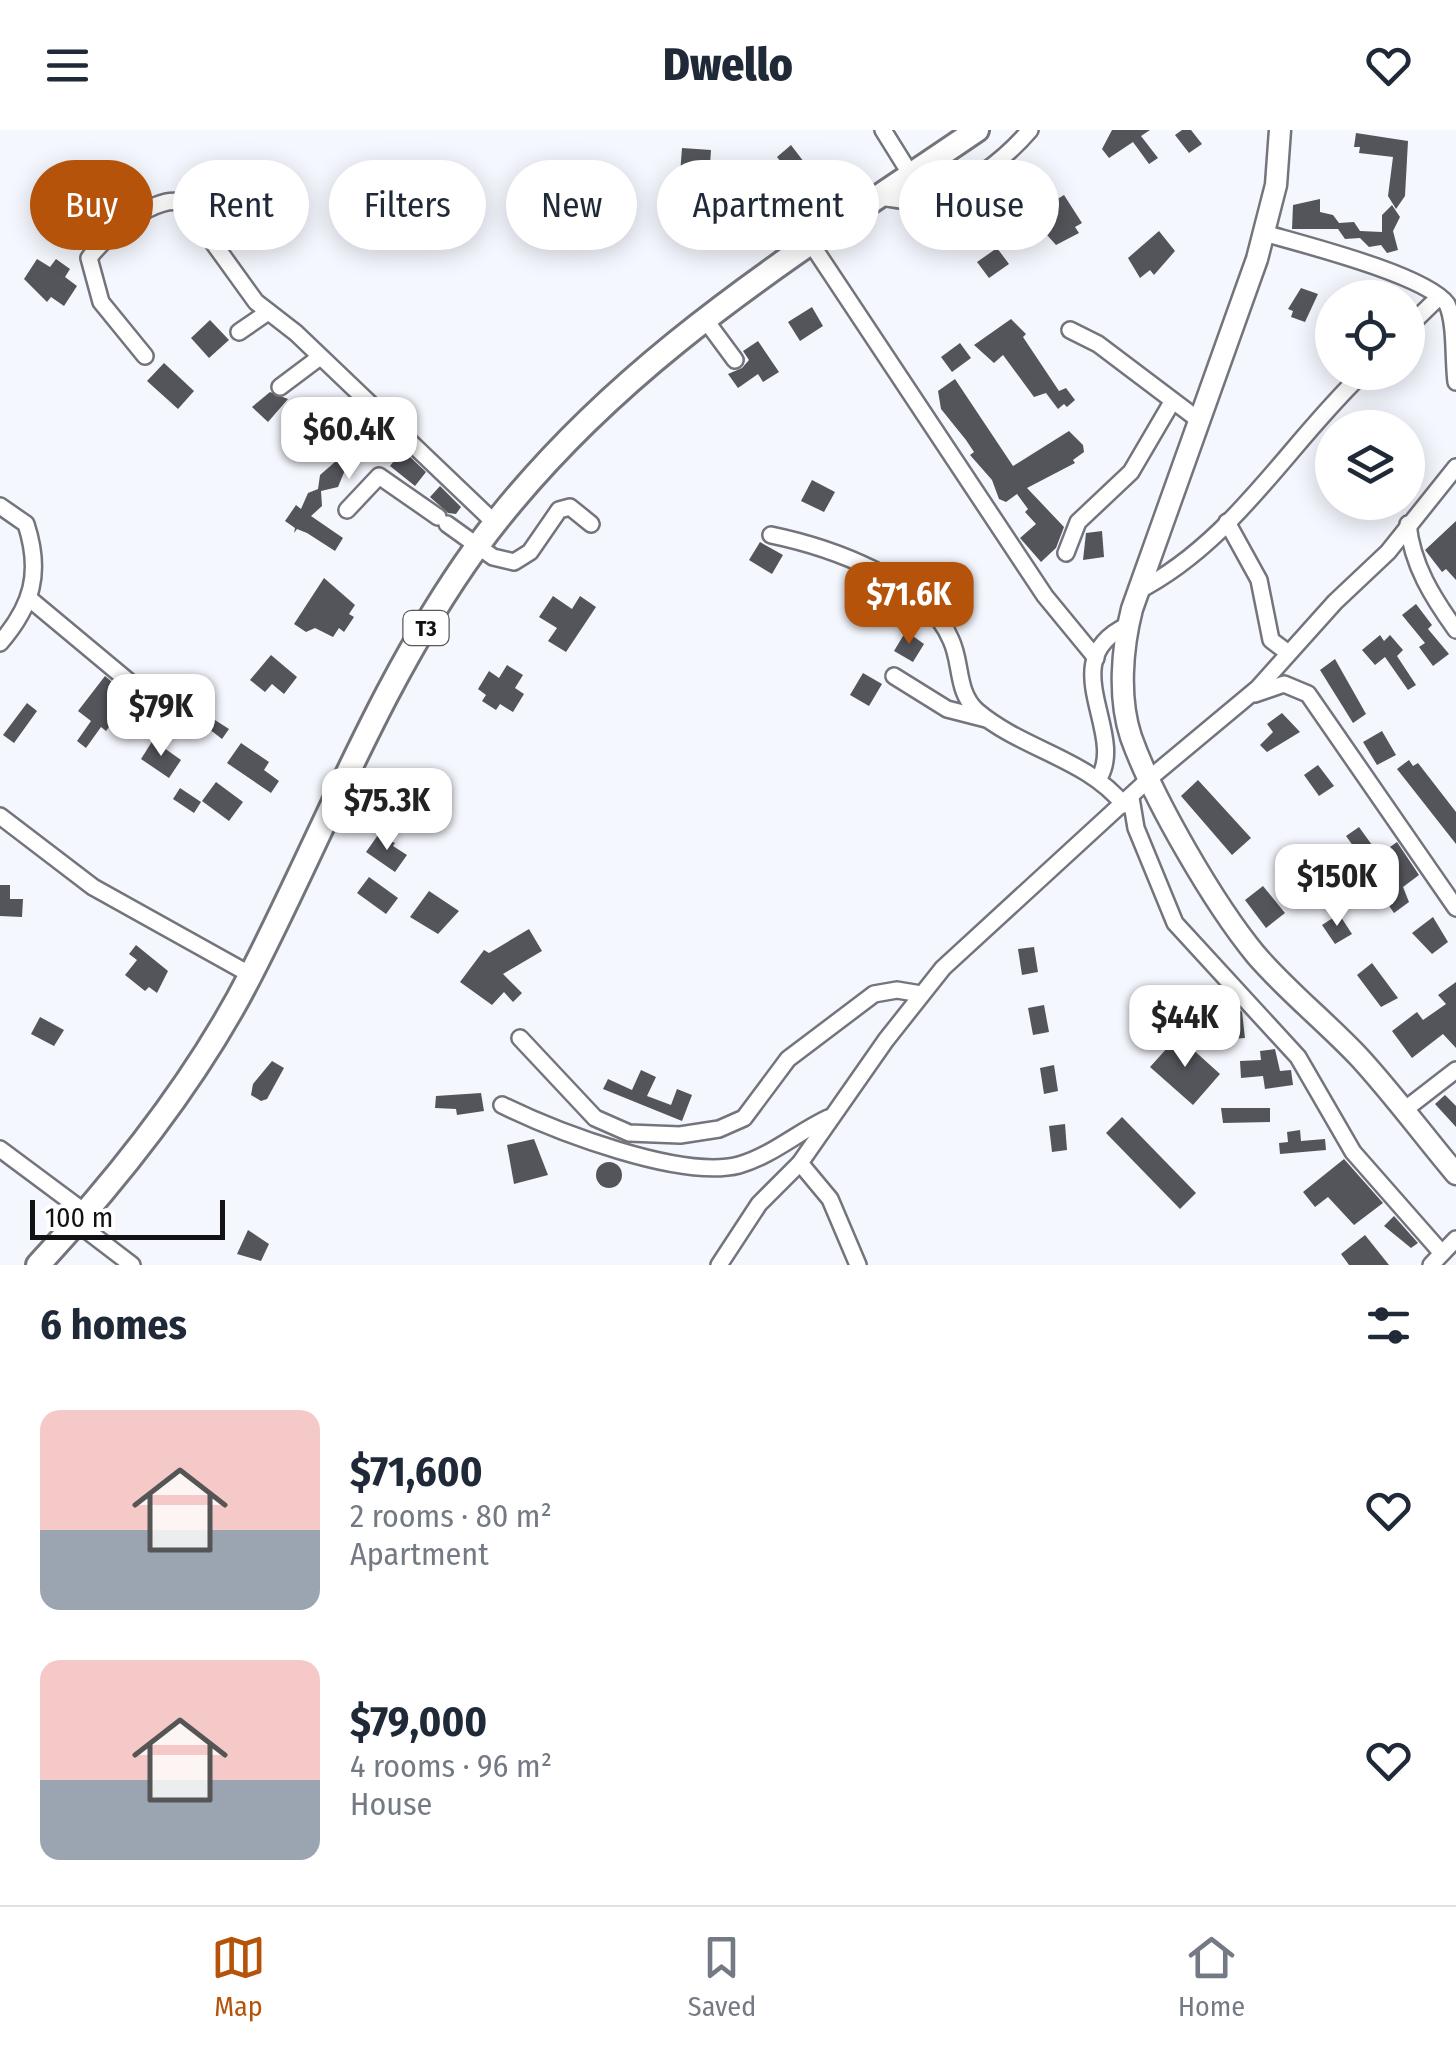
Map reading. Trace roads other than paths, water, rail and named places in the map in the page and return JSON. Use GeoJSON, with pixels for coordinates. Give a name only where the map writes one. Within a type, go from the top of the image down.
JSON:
{"type":"FeatureCollection","features":[{"type":"Feature","properties":{"kind":"highway","name":"T3"},"geometry":{"type":"LineString","coordinates":[[933,160],[977,130]]}},
{"type":"Feature","properties":{"kind":"highway","name":"T3"},"geometry":{"type":"LineString","coordinates":[[38,1265],[122,1171],[214,1038],[251,975],[374,714],[476,548],[590,416],[704,318],[799,250]]}},
{"type":"Feature","properties":{"kind":"main road"},"geometry":{"type":"LineString","coordinates":[[1280,130],[1276,185],[1264,233],[1136,592],[1128,625],[1125,702],[1130,735],[1150,778],[1255,953],[1361,1059],[1456,1174]]}},
{"type":"Feature","properties":{"kind":"street"},"geometry":{"type":"LineString","coordinates":[[883,130],[902,160]]}},
{"type":"Feature","properties":{"kind":"street"},"geometry":{"type":"LineString","coordinates":[[879,197],[923,201],[966,182],[1010,153],[1030,130]]}},
{"type":"Feature","properties":{"kind":"street"},"geometry":{"type":"LineString","coordinates":[[146,356],[101,302],[89,258],[161,201],[178,199],[268,312],[496,524]]}},
{"type":"Feature","properties":{"kind":"street"},"geometry":{"type":"LineString","coordinates":[[1264,233],[1385,270],[1447,301],[1453,317],[1456,382]]}},
{"type":"Feature","properties":{"kind":"street"},"geometry":{"type":"LineString","coordinates":[[815,250],[1045,596],[1096,658]]}},
{"type":"Feature","properties":{"kind":"street"},"geometry":{"type":"LineString","coordinates":[[1425,316],[1447,301]]}},
{"type":"Feature","properties":{"kind":"street"},"geometry":{"type":"LineString","coordinates":[[239,332],[268,312]]}},
{"type":"Feature","properties":{"kind":"street"},"geometry":{"type":"LineString","coordinates":[[704,318],[734,360]]}},
{"type":"Feature","properties":{"kind":"street"},"geometry":{"type":"LineString","coordinates":[[1070,330],[1098,344],[1200,421]]}},
{"type":"Feature","properties":{"kind":"street"},"geometry":{"type":"LineString","coordinates":[[280,387],[320,358]]}},
{"type":"Feature","properties":{"kind":"street"},"geometry":{"type":"LineString","coordinates":[[1136,592],[1173,572],[1228,522],[1274,476],[1318,416],[1345,390]]}},
{"type":"Feature","properties":{"kind":"street"},"geometry":{"type":"LineString","coordinates":[[1066,554],[1078,522],[1131,472],[1172,402]]}},
{"type":"Feature","properties":{"kind":"street"},"geometry":{"type":"LineString","coordinates":[[719,1265],[759,1204],[800,1164],[921,994],[965,946],[1150,778],[1258,688],[1287,652],[1388,552],[1456,467]]}},
{"type":"Feature","properties":{"kind":"street"},"geometry":{"type":"LineString","coordinates":[[348,510],[379,476],[476,548],[506,562],[522,558],[565,507],[578,512],[590,524]]}},
{"type":"Feature","properties":{"kind":"street"},"geometry":{"type":"LineString","coordinates":[[0,506],[26,524],[30,600],[26,613],[0,643]]}},
{"type":"Feature","properties":{"kind":"street"},"geometry":{"type":"LineString","coordinates":[[1228,522],[1260,580],[1271,640],[1287,652]]}},
{"type":"Feature","properties":{"kind":"street"},"geometry":{"type":"LineString","coordinates":[[1408,524],[1410,543],[1430,593],[1456,630]]}},
{"type":"Feature","properties":{"kind":"street"},"geometry":{"type":"LineString","coordinates":[[771,535],[829,548],[882,574],[924,605],[952,642],[969,702],[1037,750],[1099,778],[1127,802],[1176,923],[1298,1057],[1352,1152],[1436,1258],[1456,1239]]}},
{"type":"Feature","properties":{"kind":"street"},"geometry":{"type":"LineString","coordinates":[[30,600],[151,700]]}},
{"type":"Feature","properties":{"kind":"street"},"geometry":{"type":"LineString","coordinates":[[1099,778],[1108,757],[1092,684],[1096,658],[1110,634],[1128,625]]}},
{"type":"Feature","properties":{"kind":"street"},"geometry":{"type":"LineString","coordinates":[[894,676],[947,709],[990,720]]}},
{"type":"Feature","properties":{"kind":"street"},"geometry":{"type":"LineString","coordinates":[[1234,705],[1284,684],[1308,694],[1456,908]]}},
{"type":"Feature","properties":{"kind":"street"},"geometry":{"type":"LineString","coordinates":[[0,816],[94,887],[251,975]]}},
{"type":"Feature","properties":{"kind":"street"},"geometry":{"type":"LineString","coordinates":[[520,1038],[595,1118],[629,1133],[680,1135],[719,1129],[744,1118],[788,1059],[874,994],[897,990],[921,994]]}},
{"type":"Feature","properties":{"kind":"street"},"geometry":{"type":"LineString","coordinates":[[1402,1111],[1456,1070]]}},
{"type":"Feature","properties":{"kind":"street"},"geometry":{"type":"LineString","coordinates":[[502,1104],[582,1141],[704,1168],[739,1165],[762,1156],[831,1116]]}},
{"type":"Feature","properties":{"kind":"street"},"geometry":{"type":"LineString","coordinates":[[0,1149],[132,1265]]}},
{"type":"Feature","properties":{"kind":"street"},"geometry":{"type":"LineString","coordinates":[[800,1164],[830,1199],[858,1265]]}}]}
